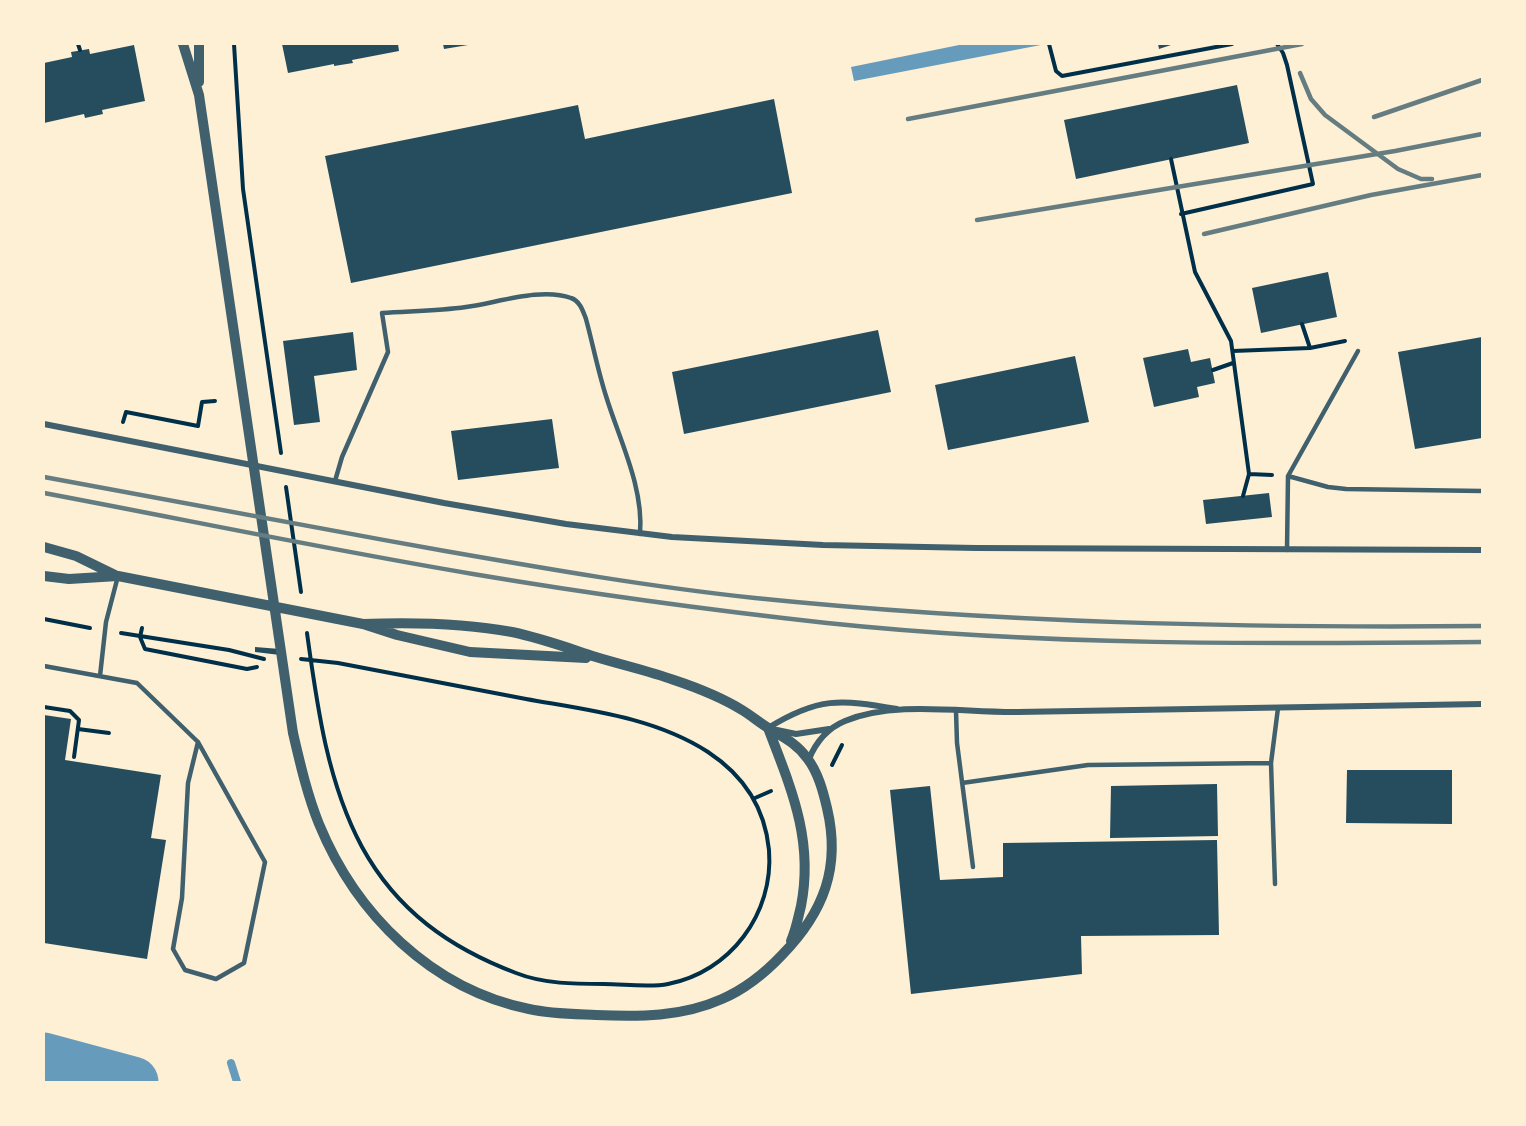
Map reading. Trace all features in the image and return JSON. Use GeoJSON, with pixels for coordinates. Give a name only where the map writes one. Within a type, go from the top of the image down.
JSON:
{"type":"FeatureCollection","features":[{"type":"Feature","properties":{"kind":"street"},"geometry":{"type":"LineString","coordinates":[[183,44],[199,94]]}},
{"type":"Feature","properties":{"kind":"street"},"geometry":{"type":"LineString","coordinates":[[199,44],[199,94],[293,733],[301,771],[319,824],[351,886],[386,929],[406,949],[450,978],[491,998],[528,1009],[557,1013],[658,1016],[702,1007],[723,999],[754,980],[800,937],[817,911],[826,888],[831,865],[831,825],[822,788],[809,759],[793,742],[743,710],[698,688],[546,640],[512,632],[452,624],[404,622],[363,624]]}},
{"type":"Feature","properties":{"kind":"street"},"geometry":{"type":"LineString","coordinates":[[44,424],[566,524],[640,534],[823,545],[1482,550]]}},
{"type":"Feature","properties":{"kind":"street"},"geometry":{"type":"LineString","coordinates":[[44,547],[76,556],[118,576],[363,624],[397,635],[470,652],[598,658]]}},
{"type":"Feature","properties":{"kind":"street"},"geometry":{"type":"LineString","coordinates":[[44,576],[69,579],[118,576]]}},
{"type":"Feature","properties":{"kind":"street"},"geometry":{"type":"LineString","coordinates":[[768,728],[789,715],[813,705],[841,701],[903,710],[1006,712],[1482,704]]}},
{"type":"Feature","properties":{"kind":"street"},"geometry":{"type":"LineString","coordinates":[[768,728],[796,734],[831,728],[846,720],[871,714],[903,710]]}},
{"type":"Feature","properties":{"kind":"street"},"geometry":{"type":"LineString","coordinates":[[768,728],[801,823],[805,862],[805,879],[797,925],[785,952]]}},
{"type":"Feature","properties":{"kind":"street"},"geometry":{"type":"LineString","coordinates":[[809,759],[815,746],[831,728]]}},
{"type":"Feature","properties":{"kind":"lane"},"geometry":{"type":"LineString","coordinates":[[334,481],[388,352],[382,313],[465,307],[557,294],[574,298],[582,308],[605,395],[633,479],[642,516],[640,534]]}},
{"type":"Feature","properties":{"kind":"lane"},"geometry":{"type":"LineString","coordinates":[[1287,550],[1288,476],[1358,351]]}},
{"type":"Feature","properties":{"kind":"lane"},"geometry":{"type":"LineString","coordinates":[[1288,476],[1328,487],[1346,489],[1482,491]]}},
{"type":"Feature","properties":{"kind":"lane"},"geometry":{"type":"LineString","coordinates":[[100,676],[106,622],[118,576]]}},
{"type":"Feature","properties":{"kind":"lane"},"geometry":{"type":"LineString","coordinates":[[44,666],[137,682],[198,742],[265,862],[244,963],[216,979],[185,970],[173,949],[182,898],[188,783],[198,742]]}},
{"type":"Feature","properties":{"kind":"lane"},"geometry":{"type":"LineString","coordinates":[[1275,884],[1271,763],[1278,708]]}},
{"type":"Feature","properties":{"kind":"lane"},"geometry":{"type":"LineString","coordinates":[[956,711],[957,743],[973,867]]}},
{"type":"Feature","properties":{"kind":"lane"},"geometry":{"type":"LineString","coordinates":[[962,783],[1088,765],[1271,763]]}},
{"type":"Feature","properties":{"kind":"path"},"geometry":{"type":"LineString","coordinates":[[78,44],[80,51]]}},
{"type":"Feature","properties":{"kind":"path"},"geometry":{"type":"LineString","coordinates":[[234,44],[243,189],[281,457]]}},
{"type":"Feature","properties":{"kind":"path"},"geometry":{"type":"LineString","coordinates":[[1049,44],[1053,65],[1058,74],[1062,76],[1232,44]]}},
{"type":"Feature","properties":{"kind":"path"},"geometry":{"type":"LineString","coordinates":[[1181,214],[1312,184],[1287,65],[1277,44]]}},
{"type":"Feature","properties":{"kind":"path"},"geometry":{"type":"LineString","coordinates":[[1171,159],[1194,272],[1231,342],[1233,351],[1249,474],[1243,496]]}},
{"type":"Feature","properties":{"kind":"path"},"geometry":{"type":"LineString","coordinates":[[1302,324],[1310,348]]}},
{"type":"Feature","properties":{"kind":"path"},"geometry":{"type":"LineString","coordinates":[[1233,351],[1310,348],[1356,339]]}},
{"type":"Feature","properties":{"kind":"path"},"geometry":{"type":"LineString","coordinates":[[1213,370],[1233,363]]}},
{"type":"Feature","properties":{"kind":"path"},"geometry":{"type":"LineString","coordinates":[[123,422],[126,412],[198,426],[202,402],[215,401]]}},
{"type":"Feature","properties":{"kind":"path"},"geometry":{"type":"LineString","coordinates":[[1249,474],[1288,476]]}},
{"type":"Feature","properties":{"kind":"path"},"geometry":{"type":"LineString","coordinates":[[285,480],[302,598]]}},
{"type":"Feature","properties":{"kind":"path"},"geometry":{"type":"LineString","coordinates":[[44,620],[79,626]]}},
{"type":"Feature","properties":{"kind":"path"},"geometry":{"type":"LineString","coordinates":[[142,628],[140,637],[145,649],[247,669],[257,668]]}},
{"type":"Feature","properties":{"kind":"path"},"geometry":{"type":"LineString","coordinates":[[290,660],[311,659],[338,663],[593,711],[656,727],[679,736],[723,763],[755,798],[768,835],[770,865],[761,909],[751,928],[727,956],[700,973],[667,985],[573,984],[519,974],[462,949],[438,935],[407,907],[382,878],[363,849],[347,817],[333,770],[312,668],[307,633]]}},
{"type":"Feature","properties":{"kind":"path"},"geometry":{"type":"LineString","coordinates":[[130,635],[229,650],[270,660]]}},
{"type":"Feature","properties":{"kind":"path"},"geometry":{"type":"LineString","coordinates":[[44,706],[70,711],[79,720],[74,757]]}},
{"type":"Feature","properties":{"kind":"path"},"geometry":{"type":"LineString","coordinates":[[78,729],[109,734]]}},
{"type":"Feature","properties":{"kind":"path"},"geometry":{"type":"LineString","coordinates":[[755,798],[777,788]]}},
{"type":"Feature","properties":{"kind":"water"},"geometry":{"type":"Polygon","coordinates":[[[964,44],[1046,44],[854,81],[851,67],[964,44]]]}},
{"type":"Feature","properties":{"kind":"building"},"geometry":{"type":"Polygon","coordinates":[[[282,44],[398,44],[399,51],[352,60],[353,63],[334,66],[334,64],[288,73],[282,44]]]}},
{"type":"Feature","properties":{"kind":"building"},"geometry":{"type":"Polygon","coordinates":[[[443,44],[467,44],[468,45],[444,49],[443,44]]]}},
{"type":"Feature","properties":{"kind":"building"},"geometry":{"type":"Polygon","coordinates":[[[1158,44],[1170,44],[1171,45],[1159,49],[1158,44]]]}},
{"type":"Feature","properties":{"kind":"building"},"geometry":{"type":"Polygon","coordinates":[[[134,45],[145,101],[102,110],[103,114],[85,118],[84,114],[44,123],[44,63],[72,57],[71,52],[89,49],[90,54],[134,45]]]}},
{"type":"Feature","properties":{"kind":"building"},"geometry":{"type":"Polygon","coordinates":[[[1237,85],[1249,143],[1076,179],[1064,120],[1237,85]]]}},
{"type":"Feature","properties":{"kind":"building"},"geometry":{"type":"Polygon","coordinates":[[[774,99],[792,193],[351,283],[325,156],[578,105],[585,139],[774,99]]]}},
{"type":"Feature","properties":{"kind":"building"},"geometry":{"type":"Polygon","coordinates":[[[1328,272],[1337,317],[1261,333],[1252,288],[1328,272]]]}},
{"type":"Feature","properties":{"kind":"building"},"geometry":{"type":"Polygon","coordinates":[[[878,330],[891,392],[684,434],[672,372],[878,330]]]}},
{"type":"Feature","properties":{"kind":"building"},"geometry":{"type":"Polygon","coordinates":[[[353,332],[357,370],[314,376],[320,422],[294,425],[283,341],[353,332]]]}},
{"type":"Feature","properties":{"kind":"building"},"geometry":{"type":"Polygon","coordinates":[[[1482,337],[1482,438],[1415,449],[1398,352],[1482,337]]]}},
{"type":"Feature","properties":{"kind":"building"},"geometry":{"type":"Polygon","coordinates":[[[1188,349],[1191,362],[1210,358],[1215,383],[1197,387],[1199,397],[1154,407],[1143,358],[1188,349]]]}},
{"type":"Feature","properties":{"kind":"building"},"geometry":{"type":"Polygon","coordinates":[[[1075,356],[1089,422],[948,450],[935,385],[1075,356]]]}},
{"type":"Feature","properties":{"kind":"building"},"geometry":{"type":"Polygon","coordinates":[[[552,419],[559,468],[458,480],[451,431],[552,419]]]}},
{"type":"Feature","properties":{"kind":"building"},"geometry":{"type":"Polygon","coordinates":[[[1269,493],[1272,517],[1206,524],[1203,500],[1269,493]]]}},
{"type":"Feature","properties":{"kind":"building"},"geometry":{"type":"Polygon","coordinates":[[[255,647],[280,649],[280,655],[255,652],[255,647]]]}},
{"type":"Feature","properties":{"kind":"building"},"geometry":{"type":"Polygon","coordinates":[[[44,715],[71,719],[65,760],[161,775],[151,838],[166,840],[147,959],[44,943],[44,715]]]}},
{"type":"Feature","properties":{"kind":"building"},"geometry":{"type":"Polygon","coordinates":[[[1347,770],[1452,770],[1452,824],[1346,823],[1347,770]]]}},
{"type":"Feature","properties":{"kind":"building"},"geometry":{"type":"Polygon","coordinates":[[[1217,784],[1218,836],[1110,838],[1111,786],[1217,784]]]}},
{"type":"Feature","properties":{"kind":"building"},"geometry":{"type":"Polygon","coordinates":[[[930,786],[940,880],[1003,877],[1003,843],[1217,840],[1219,935],[1081,936],[1082,974],[911,994],[890,790],[930,786]]]}},
{"type":"Feature","properties":{"kind":"waterway"},"geometry":{"type":"LineString","coordinates":[[44,1058],[133,1082]]}},
{"type":"Feature","properties":{"kind":"waterway"},"geometry":{"type":"LineString","coordinates":[[231,1063],[237,1082]]}},
{"type":"Feature","properties":{"kind":"railway"},"geometry":{"type":"LineString","coordinates":[[908,119],[1302,44]]}},
{"type":"Feature","properties":{"kind":"railway"},"geometry":{"type":"LineString","coordinates":[[1300,73],[1311,99],[1325,115],[1398,169],[1421,179],[1432,179]]}},
{"type":"Feature","properties":{"kind":"railway"},"geometry":{"type":"LineString","coordinates":[[1374,117],[1482,80]]}},
{"type":"Feature","properties":{"kind":"railway"},"geometry":{"type":"LineString","coordinates":[[977,220],[1395,151],[1482,134]]}},
{"type":"Feature","properties":{"kind":"railway"},"geometry":{"type":"LineString","coordinates":[[1204,234],[1371,195],[1482,175]]}},
{"type":"Feature","properties":{"kind":"railway"},"geometry":{"type":"LineString","coordinates":[[44,477],[522,564],[716,594],[937,613],[1118,622],[1209,625],[1482,626]]}},
{"type":"Feature","properties":{"kind":"railway"},"geometry":{"type":"LineString","coordinates":[[44,493],[473,574],[650,601],[827,623],[909,631],[1072,640],[1236,643],[1482,642]]}}]}
